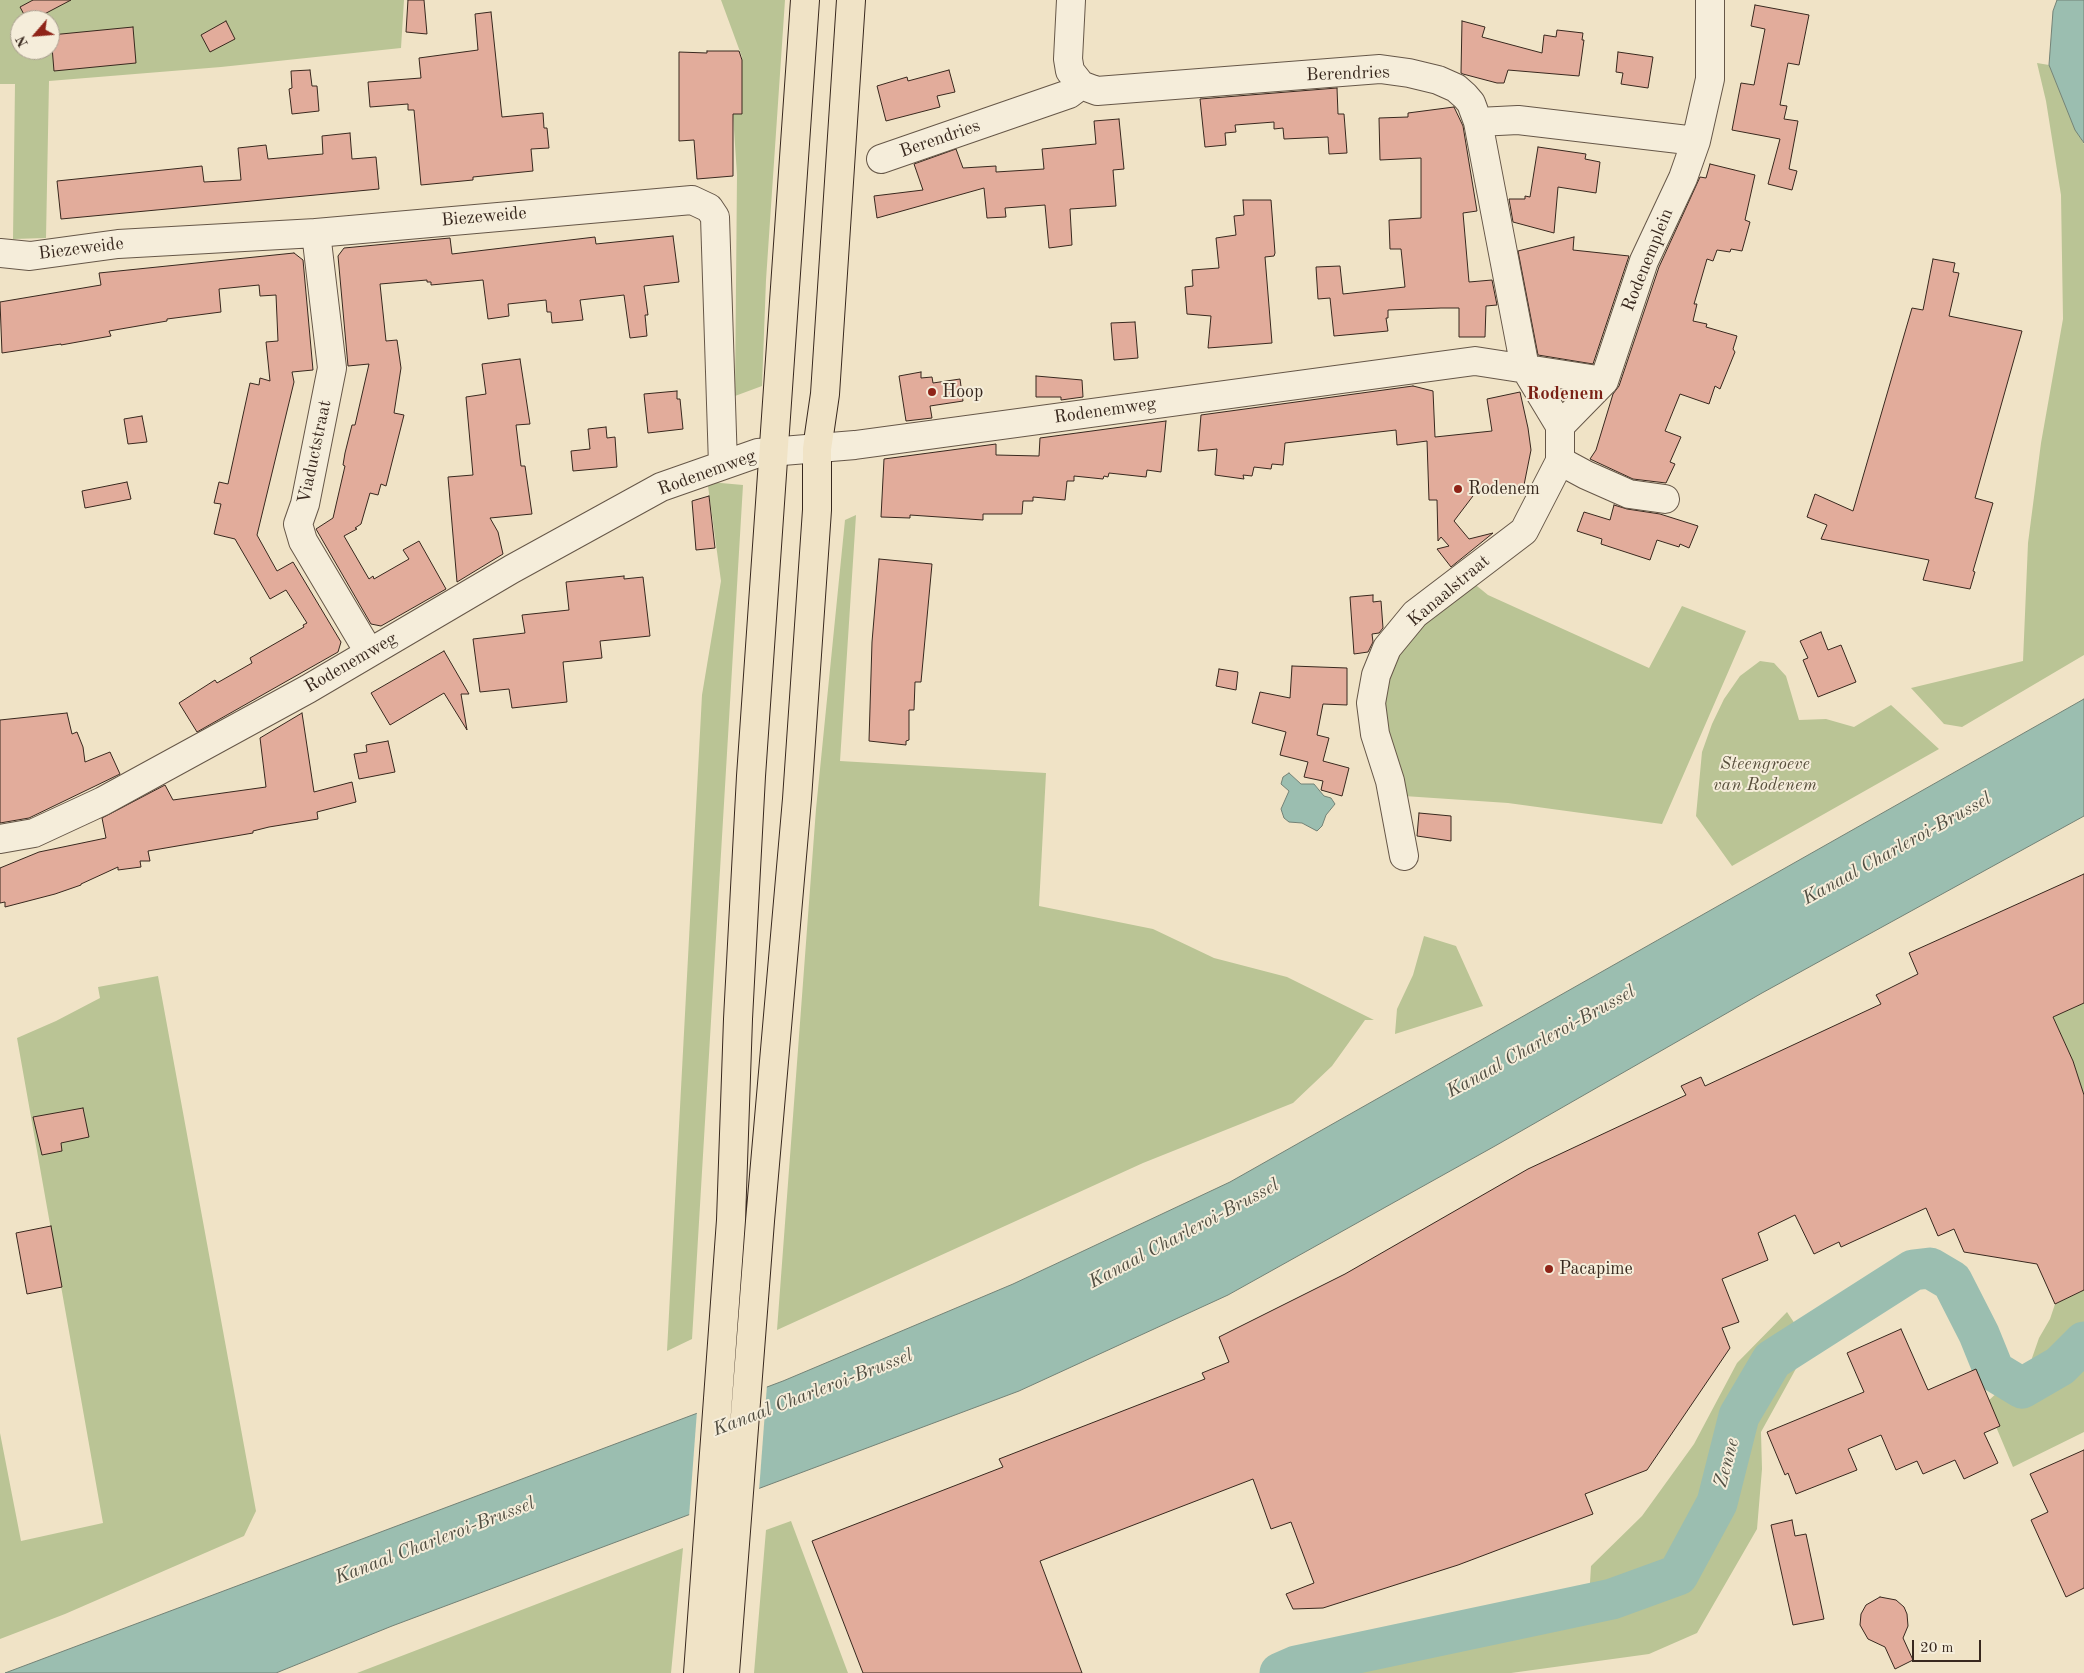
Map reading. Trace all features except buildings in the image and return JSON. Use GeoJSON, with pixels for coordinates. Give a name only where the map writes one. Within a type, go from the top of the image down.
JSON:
{"type":"FeatureCollection","features":[{"type":"Feature","properties":{"kind":"highway"},"geometry":{"type":"LineString","coordinates":[[698,1673],[731,1220],[738,1019],[751,776],[805,0]]}},
{"type":"Feature","properties":{"kind":"highway"},"geometry":{"type":"LineString","coordinates":[[725,1673],[760,1221],[797,799],[817,510],[817,449],[825,394],[851,0]]}},
{"type":"Feature","properties":{"kind":"street"},"geometry":{"type":"LineString","coordinates":[[1071,0],[1068,59],[1070,71],[1081,85]]}},
{"type":"Feature","properties":{"kind":"street"},"geometry":{"type":"LineString","coordinates":[[1560,426],[1525,368],[1478,122],[1518,120],[1696,141],[1710,79],[1710,0]]}},
{"type":"Feature","properties":{"kind":"street","name":"Berendries"},"geometry":{"type":"LineString","coordinates":[[880,159],[1054,100],[1069,94],[1081,85],[1097,91],[1380,70],[1409,73],[1438,80],[1456,88],[1471,103],[1478,122]]}},
{"type":"Feature","properties":{"kind":"street","name":"Rodenemplein"},"geometry":{"type":"LineString","coordinates":[[1560,426],[1604,381],[1644,261],[1683,178],[1696,141]]}},
{"type":"Feature","properties":{"kind":"street","name":"Biezeweide"},"geometry":{"type":"LineString","coordinates":[[0,253],[30,256],[118,244],[316,232],[692,200],[709,208],[715,217],[723,465]]}},
{"type":"Feature","properties":{"kind":"street","name":"Viaductstraat"},"geometry":{"type":"LineString","coordinates":[[316,232],[332,368],[305,504],[298,524],[302,541],[369,652]]}},
{"type":"Feature","properties":{"kind":"street","name":"Rodenemweg"},"geometry":{"type":"LineString","coordinates":[[0,839],[34,833],[102,801],[308,688],[512,569],[661,487],[758,453],[817,449],[1475,361],[1525,368]]}},
{"type":"Feature","properties":{"kind":"street"},"geometry":{"type":"LineString","coordinates":[[1525,368],[1604,381]]}},
{"type":"Feature","properties":{"kind":"street","name":"Kanaalstraat"},"geometry":{"type":"LineString","coordinates":[[1404,856],[1390,781],[1375,734],[1371,703],[1376,675],[1387,648],[1415,614],[1524,530],[1560,461],[1560,426]]}},
{"type":"Feature","properties":{"kind":"street"},"geometry":{"type":"LineString","coordinates":[[1560,461],[1629,494],[1665,499]]}},
{"type":"Feature","properties":{"kind":"green space"},"geometry":{"type":"Polygon","coordinates":[[[0,0],[404,0],[401,48],[221,67],[49,81],[46,238],[13,239],[15,84],[0,84],[0,0]]]}},
{"type":"Feature","properties":{"kind":"green space"},"geometry":{"type":"Polygon","coordinates":[[[721,0],[785,0],[766,280],[762,386],[735,396],[737,175],[733,114],[742,114],[742,57],[721,0]]]}},
{"type":"Feature","properties":{"kind":"green space"},"geometry":{"type":"Polygon","coordinates":[[[2037,63],[2049,65],[2075,129],[2084,144],[2084,655],[1962,727],[1944,724],[1911,688],[2023,661],[2028,543],[2041,443],[2063,319],[2061,195],[2046,101],[2037,63]]]}},
{"type":"Feature","properties":{"kind":"green space"},"geometry":{"type":"Polygon","coordinates":[[[710,482],[743,485],[692,1339],[667,1351],[702,695],[721,581],[708,486],[710,482]]]}},
{"type":"Feature","properties":{"kind":"green space"},"geometry":{"type":"Polygon","coordinates":[[[856,515],[840,761],[1046,773],[1039,906],[1153,929],[1214,958],[1287,977],[1374,1020],[1365,1020],[1332,1066],[1293,1103],[1143,1163],[777,1330],[816,809],[845,520],[856,515]]]}},
{"type":"Feature","properties":{"kind":"green space"},"geometry":{"type":"Polygon","coordinates":[[[1472,582],[1488,595],[1649,668],[1682,606],[1746,631],[1662,824],[1508,803],[1404,796],[1385,720],[1386,684],[1394,650],[1472,582]]]}},
{"type":"Feature","properties":{"kind":"green space","name":"Steengroeve van Rodenem"},"geometry":{"type":"Polygon","coordinates":[[[1760,661],[1774,663],[1786,676],[1799,720],[1826,719],[1854,727],[1891,705],[1939,749],[1732,866],[1696,816],[1702,752],[1724,699],[1740,676],[1760,661]]]}},
{"type":"Feature","properties":{"kind":"green space"},"geometry":{"type":"Polygon","coordinates":[[[1424,936],[1456,946],[1483,1006],[1395,1034],[1397,1009],[1413,975],[1424,936]]]}},
{"type":"Feature","properties":{"kind":"green space"},"geometry":{"type":"Polygon","coordinates":[[[158,976],[256,1511],[244,1536],[65,1614],[0,1639],[0,1433],[21,1541],[103,1523],[17,1038],[56,1021],[100,998],[98,987],[158,976]]]}},
{"type":"Feature","properties":{"kind":"green space"},"geometry":{"type":"Polygon","coordinates":[[[2084,1003],[2084,1095],[2073,1061],[2053,1017],[2084,1003]]]}},
{"type":"Feature","properties":{"kind":"green space"},"geometry":{"type":"Polygon","coordinates":[[[2084,1290],[2084,1432],[2013,1467],[1986,1403],[2031,1361],[2039,1338],[2050,1319],[2055,1304],[2084,1290]]]}},
{"type":"Feature","properties":{"kind":"green space"},"geometry":{"type":"Polygon","coordinates":[[[1787,1312],[1809,1345],[1761,1432],[1762,1469],[1757,1529],[1697,1633],[1649,1654],[1511,1673],[1354,1673],[1426,1645],[1589,1599],[1591,1566],[1642,1516],[1694,1444],[1737,1363],[1787,1312]]]}},
{"type":"Feature","properties":{"kind":"green space"},"geometry":{"type":"Polygon","coordinates":[[[791,1521],[848,1673],[754,1673],[766,1530],[791,1521]]]}},
{"type":"Feature","properties":{"kind":"green space"},"geometry":{"type":"Polygon","coordinates":[[[683,1548],[671,1673],[357,1673],[683,1548]]]}},
{"type":"Feature","properties":{"kind":"water"},"geometry":{"type":"Polygon","coordinates":[[[2057,0],[2084,0],[2084,143],[2075,130],[2049,65],[2053,11],[2057,0]]]}},
{"type":"Feature","properties":{"kind":"water","name":"Kanaal Charleroi-Brussel"},"geometry":{"type":"Polygon","coordinates":[[[2084,699],[2084,816],[1762,993],[1495,1146],[1228,1295],[1019,1391],[392,1626],[276,1673],[5,1673],[783,1381],[1013,1284],[1230,1182],[2084,699]]]}},
{"type":"Feature","properties":{"kind":"water"},"geometry":{"type":"Polygon","coordinates":[[[1289,773],[1301,784],[1314,784],[1324,796],[1331,798],[1335,804],[1317,831],[1302,823],[1289,822],[1284,818],[1281,809],[1289,791],[1281,784],[1283,777],[1289,773]]]}},
{"type":"Feature","properties":{"kind":"pier"},"geometry":{"type":"Polygon","coordinates":[[[767,1385],[759,1491],[689,1517],[697,1411],[767,1385]]]}},
{"type":"Feature","properties":{"kind":"waterway","name":"Zenne"},"geometry":{"type":"LineString","coordinates":[[1280,1673],[1296,1666],[1612,1599],[1678,1575],[1717,1503],[1739,1416],[1772,1360],[1913,1270],[1930,1268],[1952,1281],[1979,1334],[1994,1371],[2022,1388],[2060,1366],[2084,1342]]}},
{"type":"Feature","properties":{"kind":"place","name":"Hoop"},"geometry":{"type":"Point","coordinates":[932,392]}},
{"type":"Feature","properties":{"kind":"place","name":"Rodenem"},"geometry":{"type":"Point","coordinates":[1458,489]}},
{"type":"Feature","properties":{"kind":"place","name":"Pacapime"},"geometry":{"type":"Point","coordinates":[1549,1269]}},
{"type":"Feature","properties":{"kind":"district","name":"Rodenem"},"geometry":{"type":"Point","coordinates":[1565,394]}}]}
